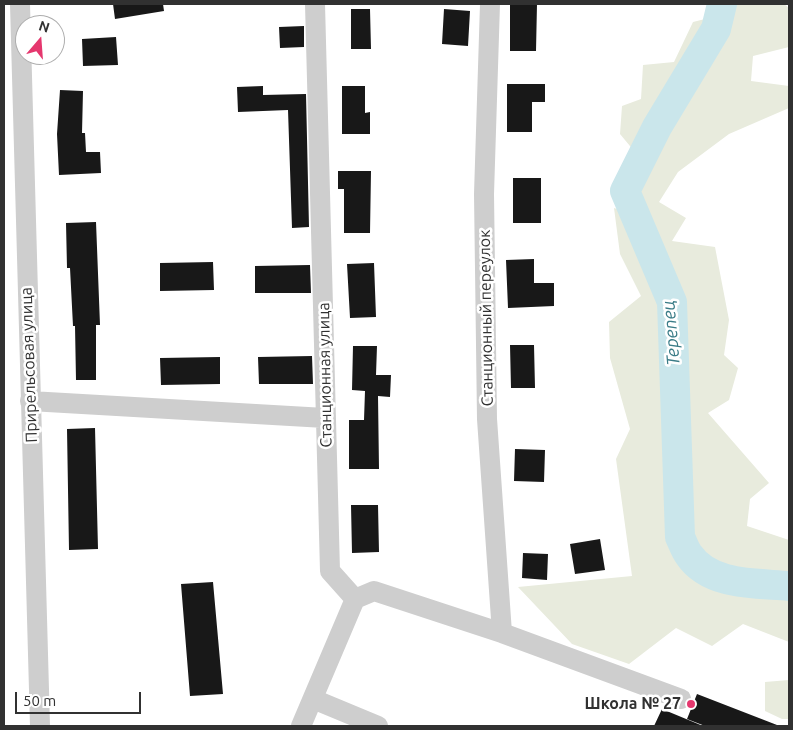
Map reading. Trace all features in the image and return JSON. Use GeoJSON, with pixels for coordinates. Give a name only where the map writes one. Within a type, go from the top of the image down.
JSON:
{"type":"FeatureCollection","features":[{"type":"Feature","properties":{"kind":"street","name":"Прирельсовая улица"},"geometry":{"type":"LineString","coordinates":[[20,4],[40,726]]}},
{"type":"Feature","properties":{"kind":"street","name":"Станционная улица"},"geometry":{"type":"LineString","coordinates":[[315,4],[330,571],[355,599]]}},
{"type":"Feature","properties":{"kind":"street","name":"Станционный переулок"},"geometry":{"type":"LineString","coordinates":[[490,4],[484,194],[487,409],[502,633]]}},
{"type":"Feature","properties":{"kind":"street"},"geometry":{"type":"LineString","coordinates":[[30,401],[325,418]]}},
{"type":"Feature","properties":{"kind":"street"},"geometry":{"type":"LineString","coordinates":[[301,726],[355,599],[374,592],[502,633],[681,699]]}},
{"type":"Feature","properties":{"kind":"street"},"geometry":{"type":"LineString","coordinates":[[313,699],[378,726]]}},
{"type":"Feature","properties":{"kind":"shaded area"},"geometry":{"type":"Polygon","coordinates":[[[709,4],[784,4],[789,8],[789,47],[753,56],[751,81],[789,86],[789,108],[729,134],[678,172],[659,202],[686,218],[672,241],[715,247],[729,320],[724,355],[738,368],[729,400],[708,413],[769,483],[750,499],[747,526],[789,540],[789,642],[743,624],[712,646],[676,628],[629,664],[572,644],[518,587],[632,576],[616,459],[630,429],[610,358],[609,322],[641,296],[620,254],[614,208],[645,218],[638,191],[649,169],[620,134],[622,106],[641,99],[643,65],[674,62],[693,22],[705,19],[709,4]]]}},
{"type":"Feature","properties":{"kind":"shaded area"},"geometry":{"type":"Polygon","coordinates":[[[789,680],[789,719],[782,719],[765,711],[765,682],[789,680]]]}},
{"type":"Feature","properties":{"kind":"building"},"geometry":{"type":"Polygon","coordinates":[[[113,4],[163,4],[164,11],[115,19],[113,4]]]}},
{"type":"Feature","properties":{"kind":"building"},"geometry":{"type":"Polygon","coordinates":[[[510,4],[537,4],[536,51],[510,51],[510,4]]]}},
{"type":"Feature","properties":{"kind":"building"},"geometry":{"type":"Polygon","coordinates":[[[351,9],[370,9],[371,49],[351,49],[351,9]]]}},
{"type":"Feature","properties":{"kind":"building"},"geometry":{"type":"Polygon","coordinates":[[[444,9],[470,11],[468,46],[442,44],[444,9]]]}},
{"type":"Feature","properties":{"kind":"building"},"geometry":{"type":"Polygon","coordinates":[[[304,26],[304,47],[280,48],[279,27],[304,26]]]}},
{"type":"Feature","properties":{"kind":"building"},"geometry":{"type":"Polygon","coordinates":[[[116,37],[118,65],[83,66],[82,39],[116,37]]]}},
{"type":"Feature","properties":{"kind":"building"},"geometry":{"type":"Polygon","coordinates":[[[507,84],[545,84],[545,102],[532,102],[532,132],[507,132],[507,84]]]}},
{"type":"Feature","properties":{"kind":"building"},"geometry":{"type":"Polygon","coordinates":[[[263,86],[263,95],[306,94],[309,227],[292,228],[288,110],[238,112],[237,87],[263,86]]]}},
{"type":"Feature","properties":{"kind":"building"},"geometry":{"type":"Polygon","coordinates":[[[342,86],[365,86],[365,113],[370,112],[370,134],[342,134],[342,86]]]}},
{"type":"Feature","properties":{"kind":"building"},"geometry":{"type":"Polygon","coordinates":[[[60,90],[83,91],[82,133],[85,133],[86,152],[100,152],[101,173],[59,175],[57,134],[60,90]]]}},
{"type":"Feature","properties":{"kind":"building"},"geometry":{"type":"Polygon","coordinates":[[[338,171],[371,171],[370,233],[344,233],[344,189],[338,189],[338,171]]]}},
{"type":"Feature","properties":{"kind":"building"},"geometry":{"type":"Polygon","coordinates":[[[513,178],[541,178],[541,223],[513,223],[513,178]]]}},
{"type":"Feature","properties":{"kind":"building"},"geometry":{"type":"Polygon","coordinates":[[[96,222],[100,325],[96,325],[96,380],[76,380],[75,326],[73,326],[70,268],[67,268],[66,223],[96,222]]]}},
{"type":"Feature","properties":{"kind":"building"},"geometry":{"type":"Polygon","coordinates":[[[534,259],[534,283],[554,283],[554,306],[508,308],[506,260],[534,259]]]}},
{"type":"Feature","properties":{"kind":"building"},"geometry":{"type":"Polygon","coordinates":[[[213,262],[214,290],[160,291],[160,263],[213,262]]]}},
{"type":"Feature","properties":{"kind":"building"},"geometry":{"type":"Polygon","coordinates":[[[374,263],[376,317],[350,318],[347,264],[374,263]]]}},
{"type":"Feature","properties":{"kind":"building"},"geometry":{"type":"Polygon","coordinates":[[[310,265],[311,293],[255,293],[255,266],[310,265]]]}},
{"type":"Feature","properties":{"kind":"building"},"geometry":{"type":"Polygon","coordinates":[[[510,345],[534,345],[535,388],[511,388],[510,345]]]}},
{"type":"Feature","properties":{"kind":"building"},"geometry":{"type":"Polygon","coordinates":[[[353,346],[377,346],[376,375],[391,375],[390,397],[378,396],[379,469],[349,469],[349,420],[364,420],[365,391],[352,390],[353,346]]]}},
{"type":"Feature","properties":{"kind":"building"},"geometry":{"type":"Polygon","coordinates":[[[312,356],[313,384],[259,384],[258,357],[312,356]]]}},
{"type":"Feature","properties":{"kind":"building"},"geometry":{"type":"Polygon","coordinates":[[[220,357],[220,384],[161,385],[160,358],[220,357]]]}},
{"type":"Feature","properties":{"kind":"building"},"geometry":{"type":"Polygon","coordinates":[[[95,428],[98,549],[69,550],[67,429],[95,428]]]}},
{"type":"Feature","properties":{"kind":"building"},"geometry":{"type":"Polygon","coordinates":[[[515,449],[545,450],[544,482],[514,481],[515,449]]]}},
{"type":"Feature","properties":{"kind":"building"},"geometry":{"type":"Polygon","coordinates":[[[351,505],[378,505],[379,552],[352,553],[351,505]]]}},
{"type":"Feature","properties":{"kind":"building"},"geometry":{"type":"Polygon","coordinates":[[[600,539],[605,570],[575,574],[570,544],[600,539]]]}},
{"type":"Feature","properties":{"kind":"building"},"geometry":{"type":"Polygon","coordinates":[[[523,553],[548,554],[547,580],[522,578],[523,553]]]}},
{"type":"Feature","properties":{"kind":"building"},"geometry":{"type":"Polygon","coordinates":[[[213,582],[223,694],[190,696],[181,584],[213,582]]]}},
{"type":"Feature","properties":{"kind":"building","name":"Школа № 27"},"geometry":{"type":"Polygon","coordinates":[[[697,694],[777,726],[705,726],[687,719],[697,694]]]}},
{"type":"Feature","properties":{"kind":"building"},"geometry":{"type":"Polygon","coordinates":[[[662,709],[703,726],[654,726],[662,709]]]}},
{"type":"Feature","properties":{"kind":"waterway","name":"Терепец"},"geometry":{"type":"LineString","coordinates":[[722,4],[716,29],[657,127],[625,191],[672,302],[680,537],[685,549],[698,565],[721,578],[748,583],[789,586]]}},
{"type":"Feature","properties":{"kind":"place","name":"Школа № 27"},"geometry":{"type":"Point","coordinates":[691,704]}}]}
